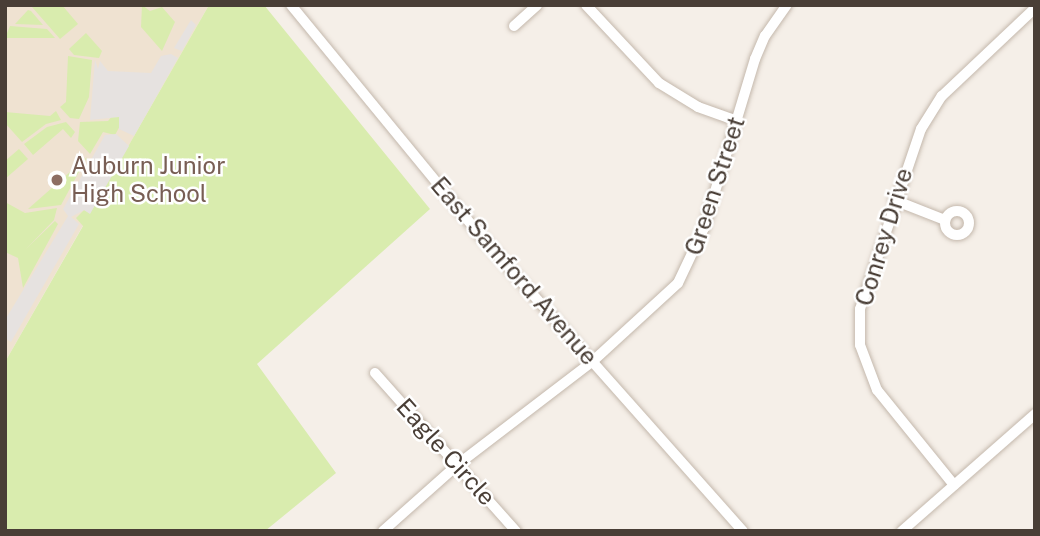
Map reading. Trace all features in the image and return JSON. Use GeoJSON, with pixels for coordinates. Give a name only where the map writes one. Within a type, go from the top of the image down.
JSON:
{"type":"FeatureCollection","features":[{"type":"Feature","properties":{"kind":"street"},"geometry":{"type":"LineString","coordinates":[[514,26],[537,5]]}},
{"type":"Feature","properties":{"kind":"street"},"geometry":{"type":"LineString","coordinates":[[586,5],[659,83],[698,107],[737,121]]}},
{"type":"Feature","properties":{"kind":"street","name":"Green Street"},"geometry":{"type":"LineString","coordinates":[[383,531],[457,465],[593,361],[678,283],[704,228],[765,36],[788,5]]}},
{"type":"Feature","properties":{"kind":"street","name":"East Samford Avenue"},"geometry":{"type":"LineString","coordinates":[[293,6],[480,235],[743,531]]}},
{"type":"Feature","properties":{"kind":"street","name":"Conrey Drive"},"geometry":{"type":"LineString","coordinates":[[954,485],[877,390],[860,345],[860,309],[916,139],[942,96],[1035,8]]}},
{"type":"Feature","properties":{"kind":"street"},"geometry":{"type":"LineString","coordinates":[[894,200],[945,220]]}},
{"type":"Feature","properties":{"kind":"street","name":"Eagle Circle"},"geometry":{"type":"LineString","coordinates":[[375,373],[516,531]]}},
{"type":"Feature","properties":{"kind":"street"},"geometry":{"type":"LineString","coordinates":[[902,531],[1035,414]]}},
{"type":"Feature","properties":{"kind":"shaded area","name":"Auburn Junior High School"},"geometry":{"type":"Polygon","coordinates":[[[5,5],[209,5],[5,362],[5,5]]]}},
{"type":"Feature","properties":{"kind":"shaded area"},"geometry":{"type":"Polygon","coordinates":[[[191,20],[196,25],[182,51],[174,48],[191,20]]]}},
{"type":"Feature","properties":{"kind":"shaded area"},"geometry":{"type":"Polygon","coordinates":[[[171,54],[178,58],[134,136],[119,129],[119,117],[90,120],[95,60],[98,69],[100,61],[108,71],[151,73],[161,56],[171,54]]]}},
{"type":"Feature","properties":{"kind":"shaded area"},"geometry":{"type":"Polygon","coordinates":[[[116,134],[129,146],[90,214],[84,210],[71,217],[79,224],[11,342],[5,338],[5,320],[68,216],[63,209],[105,135],[116,134]]]}},
{"type":"Feature","properties":{"kind":"green space"},"geometry":{"type":"Polygon","coordinates":[[[62,5],[78,24],[60,39],[32,7],[62,5]]]}},
{"type":"Feature","properties":{"kind":"green space"},"geometry":{"type":"Polygon","coordinates":[[[142,5],[150,11],[162,7],[175,22],[162,51],[141,27],[142,5]]]}},
{"type":"Feature","properties":{"kind":"green space"},"geometry":{"type":"Polygon","coordinates":[[[209,5],[264,5],[430,209],[257,364],[336,473],[265,531],[5,531],[5,362],[83,226],[76,218],[84,210],[90,213],[209,5]]]}},
{"type":"Feature","properties":{"kind":"green space"},"geometry":{"type":"Polygon","coordinates":[[[28,10],[31,11],[43,25],[15,24],[28,10]]]}},
{"type":"Feature","properties":{"kind":"green space"},"geometry":{"type":"Polygon","coordinates":[[[10,26],[47,29],[55,38],[5,38],[10,26]]]}},
{"type":"Feature","properties":{"kind":"green space"},"geometry":{"type":"Polygon","coordinates":[[[86,33],[102,51],[99,58],[74,55],[69,49],[86,33]]]}},
{"type":"Feature","properties":{"kind":"green space"},"geometry":{"type":"Polygon","coordinates":[[[68,56],[92,60],[89,97],[79,119],[70,118],[60,107],[66,102],[68,56]]]}},
{"type":"Feature","properties":{"kind":"green space"},"geometry":{"type":"Polygon","coordinates":[[[56,111],[61,120],[46,124],[22,142],[5,123],[5,112],[50,116],[56,111]]]}},
{"type":"Feature","properties":{"kind":"green space"},"geometry":{"type":"Polygon","coordinates":[[[113,115],[120,117],[121,124],[115,135],[103,132],[90,154],[78,141],[80,122],[108,121],[113,115]]]}},
{"type":"Feature","properties":{"kind":"green space"},"geometry":{"type":"Polygon","coordinates":[[[66,122],[75,132],[71,138],[63,129],[33,155],[24,144],[47,127],[66,122]]]}},
{"type":"Feature","properties":{"kind":"green space"},"geometry":{"type":"Polygon","coordinates":[[[19,149],[28,159],[5,179],[5,161],[19,149]]]}},
{"type":"Feature","properties":{"kind":"green space"},"geometry":{"type":"Polygon","coordinates":[[[87,157],[61,205],[28,209],[87,157]]]}},
{"type":"Feature","properties":{"kind":"green space"},"geometry":{"type":"Polygon","coordinates":[[[5,202],[25,213],[57,208],[54,220],[26,249],[55,221],[58,224],[23,288],[18,258],[5,252],[5,202]]]}},
{"type":"Feature","properties":{"kind":"place","name":"Auburn Junior High School"},"geometry":{"type":"Point","coordinates":[57,180]}}]}
